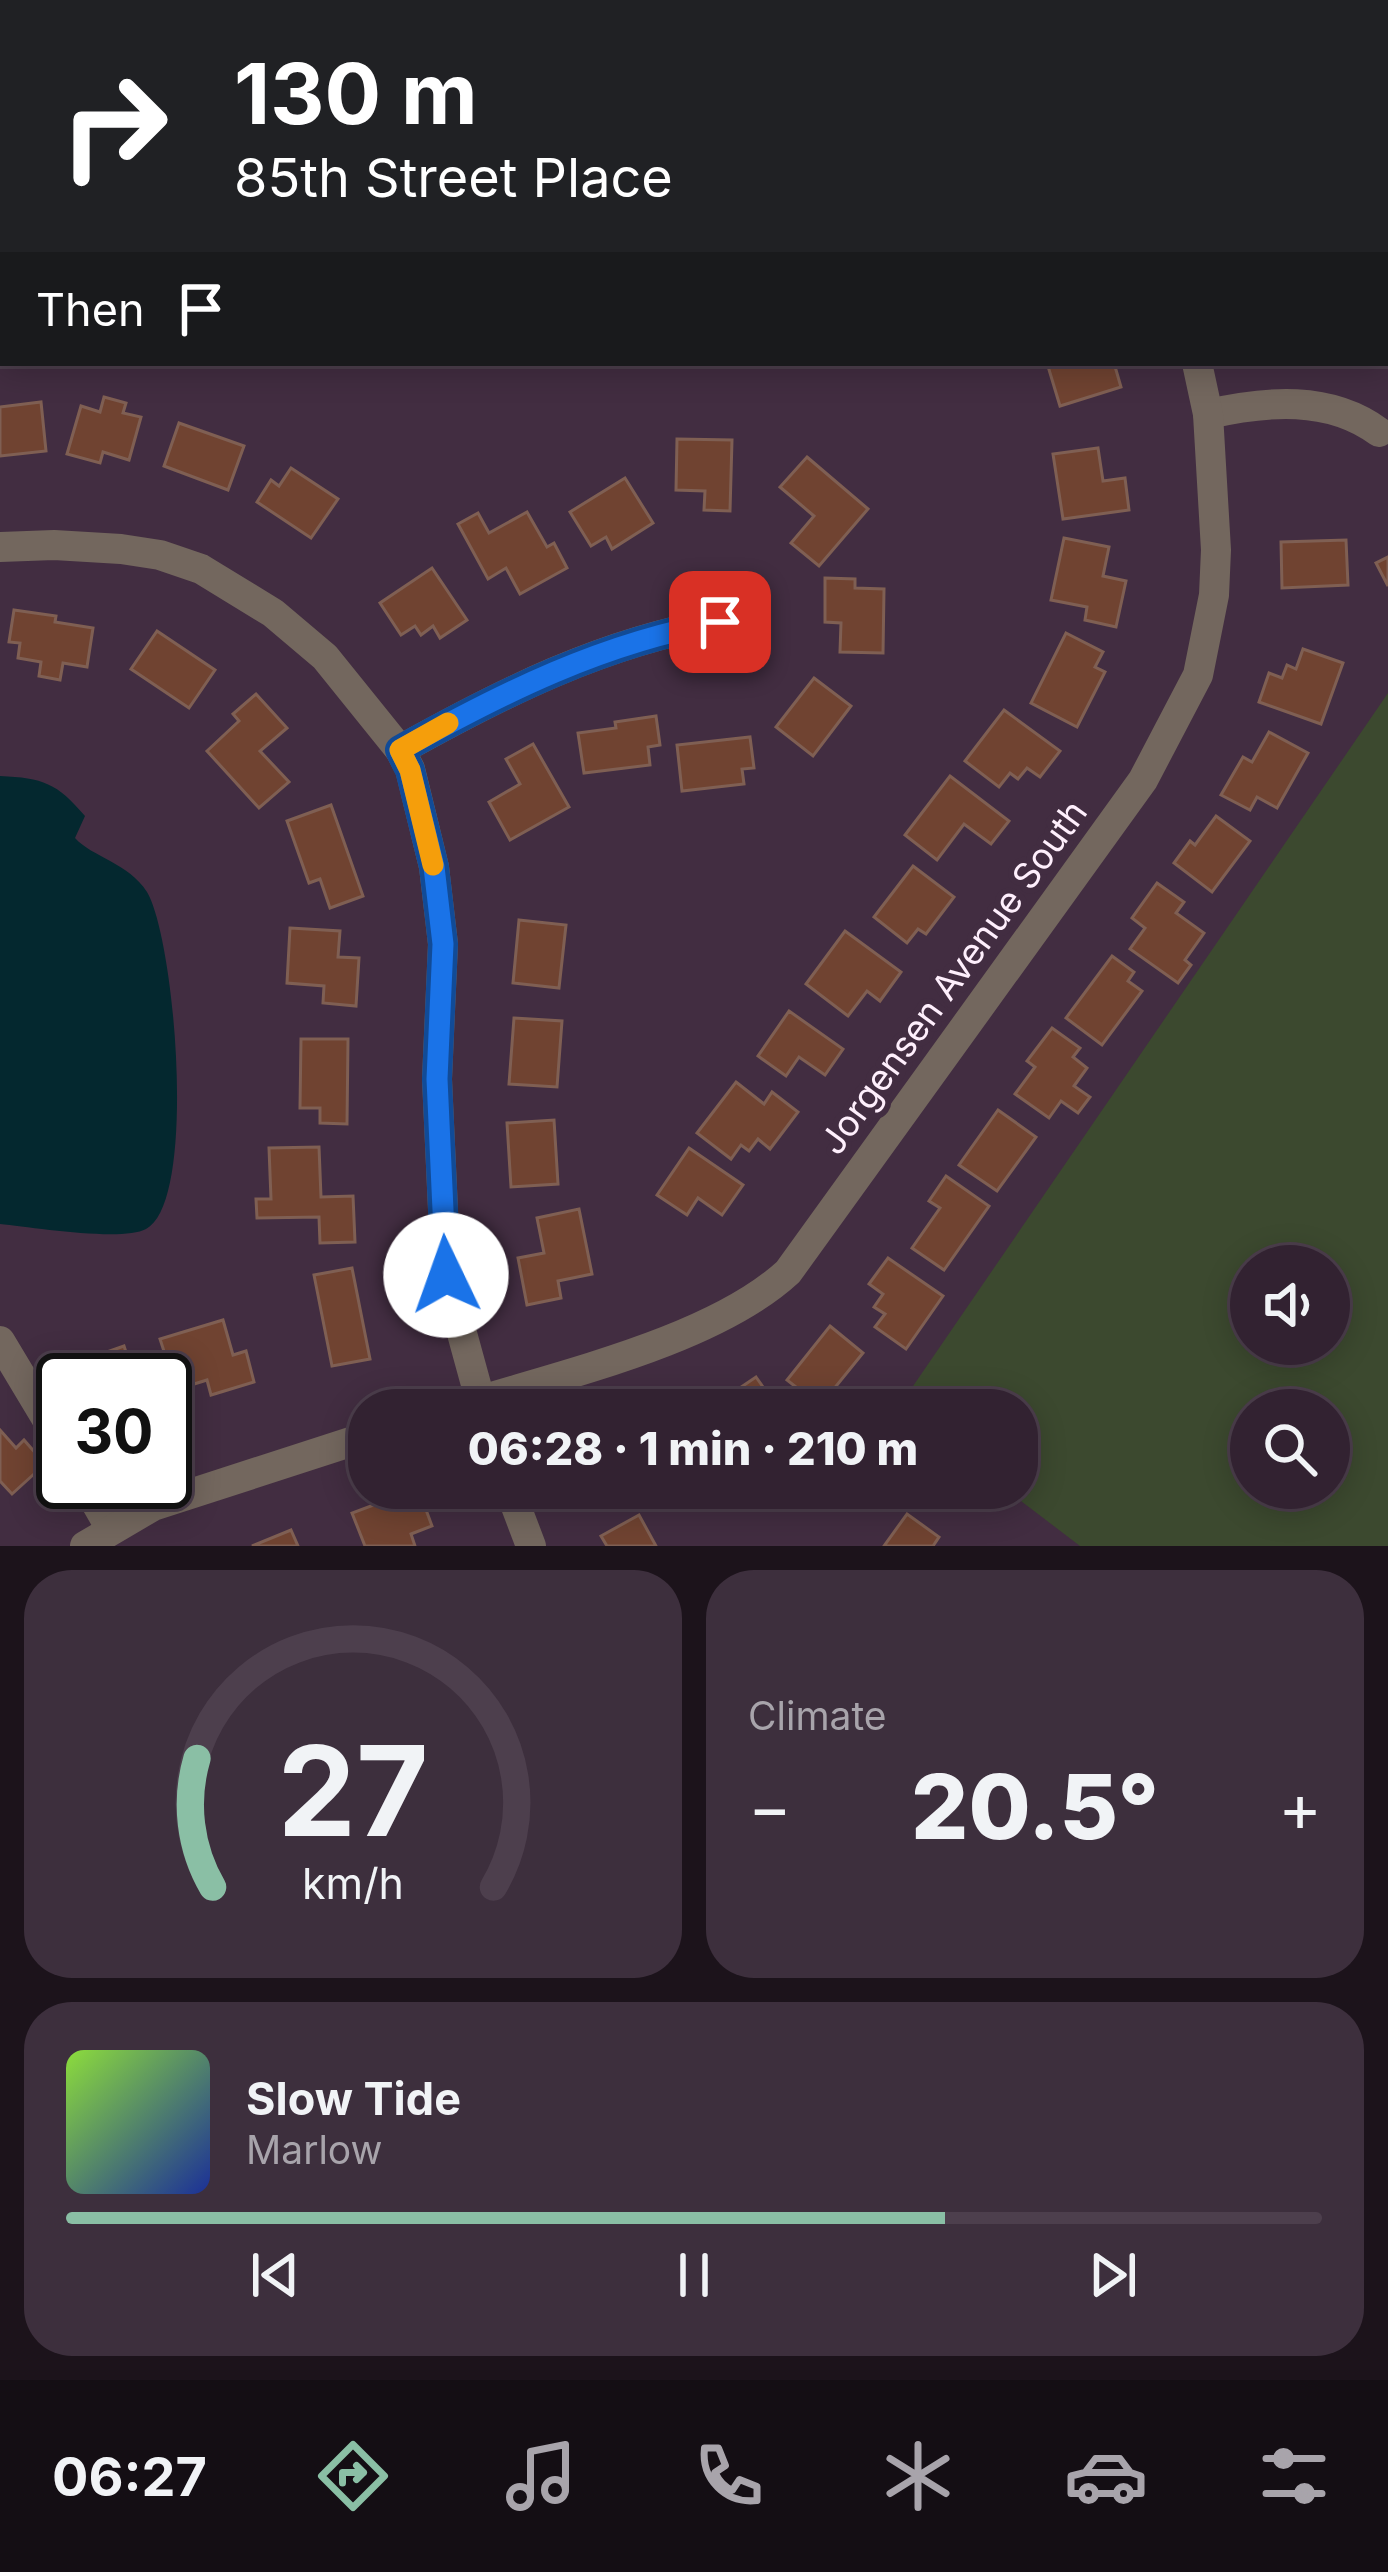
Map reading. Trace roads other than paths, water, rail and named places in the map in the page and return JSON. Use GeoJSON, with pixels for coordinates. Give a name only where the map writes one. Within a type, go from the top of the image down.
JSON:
{"type":"FeatureCollection","features":[{"type":"Feature","properties":{"kind":"street","name":"Jorgensen Avenue South"},"geometry":{"type":"LineString","coordinates":[[527,1389],[732,1312],[765,1293],[788,1272],[1143,780],[1198,675],[1215,573],[1208,414],[1198,366]]}},
{"type":"Feature","properties":{"kind":"street"},"geometry":{"type":"LineString","coordinates":[[1208,414],[1256,404],[1293,403],[1348,414],[1379,432]]}},
{"type":"Feature","properties":{"kind":"street"},"geometry":{"type":"LineString","coordinates":[[0,547],[54,544],[121,549],[201,569],[273,613],[325,657],[400,750],[410,770],[434,867],[443,944],[437,1079],[446,1275],[477,1389]]}},
{"type":"Feature","properties":{"kind":"street"},"geometry":{"type":"LineString","coordinates":[[400,750],[494,698],[615,646],[720,622]]}},
{"type":"Feature","properties":{"kind":"street"},"geometry":{"type":"LineString","coordinates":[[0,1341],[36,1401]]}},
{"type":"Feature","properties":{"kind":"street"},"geometry":{"type":"LineString","coordinates":[[98,1537],[153,1506],[348,1443]]}},
{"type":"Feature","properties":{"kind":"street"},"geometry":{"type":"LineString","coordinates":[[517,1509],[531,1546]]}}]}
